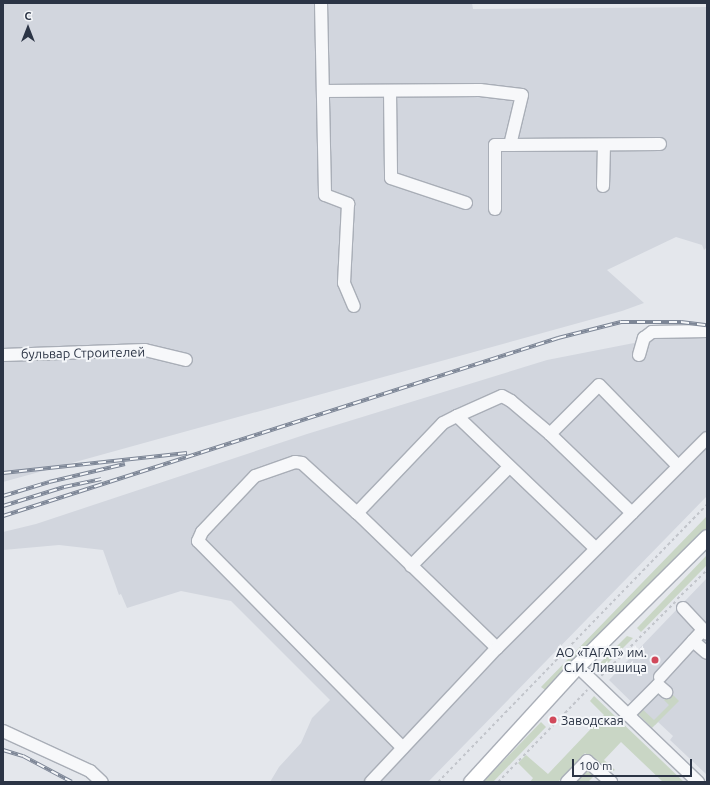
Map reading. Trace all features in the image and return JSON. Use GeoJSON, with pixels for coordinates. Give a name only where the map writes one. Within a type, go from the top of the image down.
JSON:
{"type":"FeatureCollection","features":[{"type":"Feature","properties":{"kind":"main road"},"geometry":{"type":"LineString","coordinates":[[471,782],[577,666],[707,537]]}},
{"type":"Feature","properties":{"kind":"street"},"geometry":{"type":"LineString","coordinates":[[321,3],[326,195],[348,204],[344,283],[354,306]]}},
{"type":"Feature","properties":{"kind":"street"},"geometry":{"type":"LineString","coordinates":[[323,91],[480,90],[522,95],[510,145]]}},
{"type":"Feature","properties":{"kind":"street"},"geometry":{"type":"LineString","coordinates":[[390,91],[391,178],[466,203]]}},
{"type":"Feature","properties":{"kind":"street"},"geometry":{"type":"LineString","coordinates":[[603,186],[604,144]]}},
{"type":"Feature","properties":{"kind":"street"},"geometry":{"type":"LineString","coordinates":[[495,209],[495,145],[660,144]]}},
{"type":"Feature","properties":{"kind":"street"},"geometry":{"type":"LineString","coordinates":[[639,355],[644,338],[652,332],[707,331]]}},
{"type":"Feature","properties":{"kind":"street","name":"бульвар Строителей"},"geometry":{"type":"LineString","coordinates":[[3,355],[145,350],[186,360]]}},
{"type":"Feature","properties":{"kind":"street"},"geometry":{"type":"LineString","coordinates":[[550,434],[599,385],[678,466]]}},
{"type":"Feature","properties":{"kind":"street"},"geometry":{"type":"LineString","coordinates":[[357,513],[443,423],[502,396],[512,401],[550,434],[632,513]]}},
{"type":"Feature","properties":{"kind":"street"},"geometry":{"type":"LineString","coordinates":[[457,416],[596,549]]}},
{"type":"Feature","properties":{"kind":"street"},"geometry":{"type":"LineString","coordinates":[[371,782],[497,648],[707,438]]}},
{"type":"Feature","properties":{"kind":"street"},"geometry":{"type":"LineString","coordinates":[[403,748],[198,542],[202,532],[255,476],[295,462],[302,463],[357,513],[497,648]]}},
{"type":"Feature","properties":{"kind":"street"},"geometry":{"type":"LineString","coordinates":[[411,566],[509,467]]}},
{"type":"Feature","properties":{"kind":"street"},"geometry":{"type":"LineString","coordinates":[[660,677],[693,641],[705,632],[695,619],[683,608]]}},
{"type":"Feature","properties":{"kind":"street"},"geometry":{"type":"LineString","coordinates":[[693,641],[707,653]]}},
{"type":"Feature","properties":{"kind":"street"},"geometry":{"type":"LineString","coordinates":[[577,666],[698,782]]}},
{"type":"Feature","properties":{"kind":"street"},"geometry":{"type":"LineString","coordinates":[[628,715],[658,685],[666,692]]}},
{"type":"Feature","properties":{"kind":"street"},"geometry":{"type":"LineString","coordinates":[[3,732],[90,772],[102,782]]}},
{"type":"Feature","properties":{"kind":"street"},"geometry":{"type":"LineString","coordinates":[[567,782],[587,761],[611,782]]}},
{"type":"Feature","properties":{"kind":"path"},"geometry":{"type":"LineString","coordinates":[[438,782],[707,504]]}},
{"type":"Feature","properties":{"kind":"shaded area"},"geometry":{"type":"Polygon","coordinates":[[[3,3],[472,3],[473,9],[707,7],[707,247],[704,250],[702,245],[676,237],[607,270],[644,303],[622,311],[3,482],[3,3]]]}},
{"type":"Feature","properties":{"kind":"shaded area"},"geometry":{"type":"Polygon","coordinates":[[[645,335],[682,335],[700,338],[707,336],[707,496],[428,782],[270,782],[279,767],[301,743],[312,718],[330,700],[231,601],[181,591],[127,608],[121,594],[119,595],[103,550],[59,545],[3,550],[3,532],[36,524],[307,434],[547,360],[634,343],[645,335]]]}},
{"type":"Feature","properties":{"kind":"shaded area"},"geometry":{"type":"Polygon","coordinates":[[[707,578],[706,774],[670,740],[673,736],[658,722],[655,725],[609,680],[707,578]]]}},
{"type":"Feature","properties":{"kind":"green space"},"geometry":{"type":"Polygon","coordinates":[[[707,516],[707,528],[561,676],[548,692],[541,687],[707,516]]]}},
{"type":"Feature","properties":{"kind":"green space"},"geometry":{"type":"Polygon","coordinates":[[[707,555],[707,565],[641,632],[637,628],[707,555]]]}},
{"type":"Feature","properties":{"kind":"green space"},"geometry":{"type":"Polygon","coordinates":[[[627,636],[633,638],[598,673],[597,666],[627,636]]]}},
{"type":"Feature","properties":{"kind":"green space"},"geometry":{"type":"Polygon","coordinates":[[[671,693],[679,701],[652,728],[635,711],[639,706],[654,720],[669,705],[664,700],[671,693]]]}},
{"type":"Feature","properties":{"kind":"green space"},"geometry":{"type":"Polygon","coordinates":[[[594,696],[684,782],[663,782],[621,742],[604,760],[615,770],[611,772],[605,772],[585,753],[558,782],[530,782],[533,778],[518,763],[526,755],[548,774],[604,715],[590,701],[594,696]]]}},
{"type":"Feature","properties":{"kind":"green space"},"geometry":{"type":"Polygon","coordinates":[[[541,722],[546,727],[493,782],[483,782],[541,722]]]}},
{"type":"Feature","properties":{"kind":"green space"},"geometry":{"type":"Polygon","coordinates":[[[587,768],[596,774],[588,782],[574,782],[587,768]]]}},
{"type":"Feature","properties":{"kind":"railway"},"geometry":{"type":"LineString","coordinates":[[3,516],[558,338],[621,322],[681,322],[707,325]]}},
{"type":"Feature","properties":{"kind":"railway"},"geometry":{"type":"LineString","coordinates":[[3,473],[187,453]]}},
{"type":"Feature","properties":{"kind":"railway"},"geometry":{"type":"LineString","coordinates":[[3,496],[49,482],[125,464]]}},
{"type":"Feature","properties":{"kind":"railway"},"geometry":{"type":"LineString","coordinates":[[3,506],[64,487],[101,479]]}},
{"type":"Feature","properties":{"kind":"railway"},"geometry":{"type":"LineString","coordinates":[[3,750],[23,756],[72,782]]}},
{"type":"Feature","properties":{"kind":"place","name":"АО «ТАГАТ» им. С.И. Лившица"},"geometry":{"type":"Point","coordinates":[655,660]}},
{"type":"Feature","properties":{"kind":"place","name":"Заводская"},"geometry":{"type":"Point","coordinates":[553,720]}}]}
